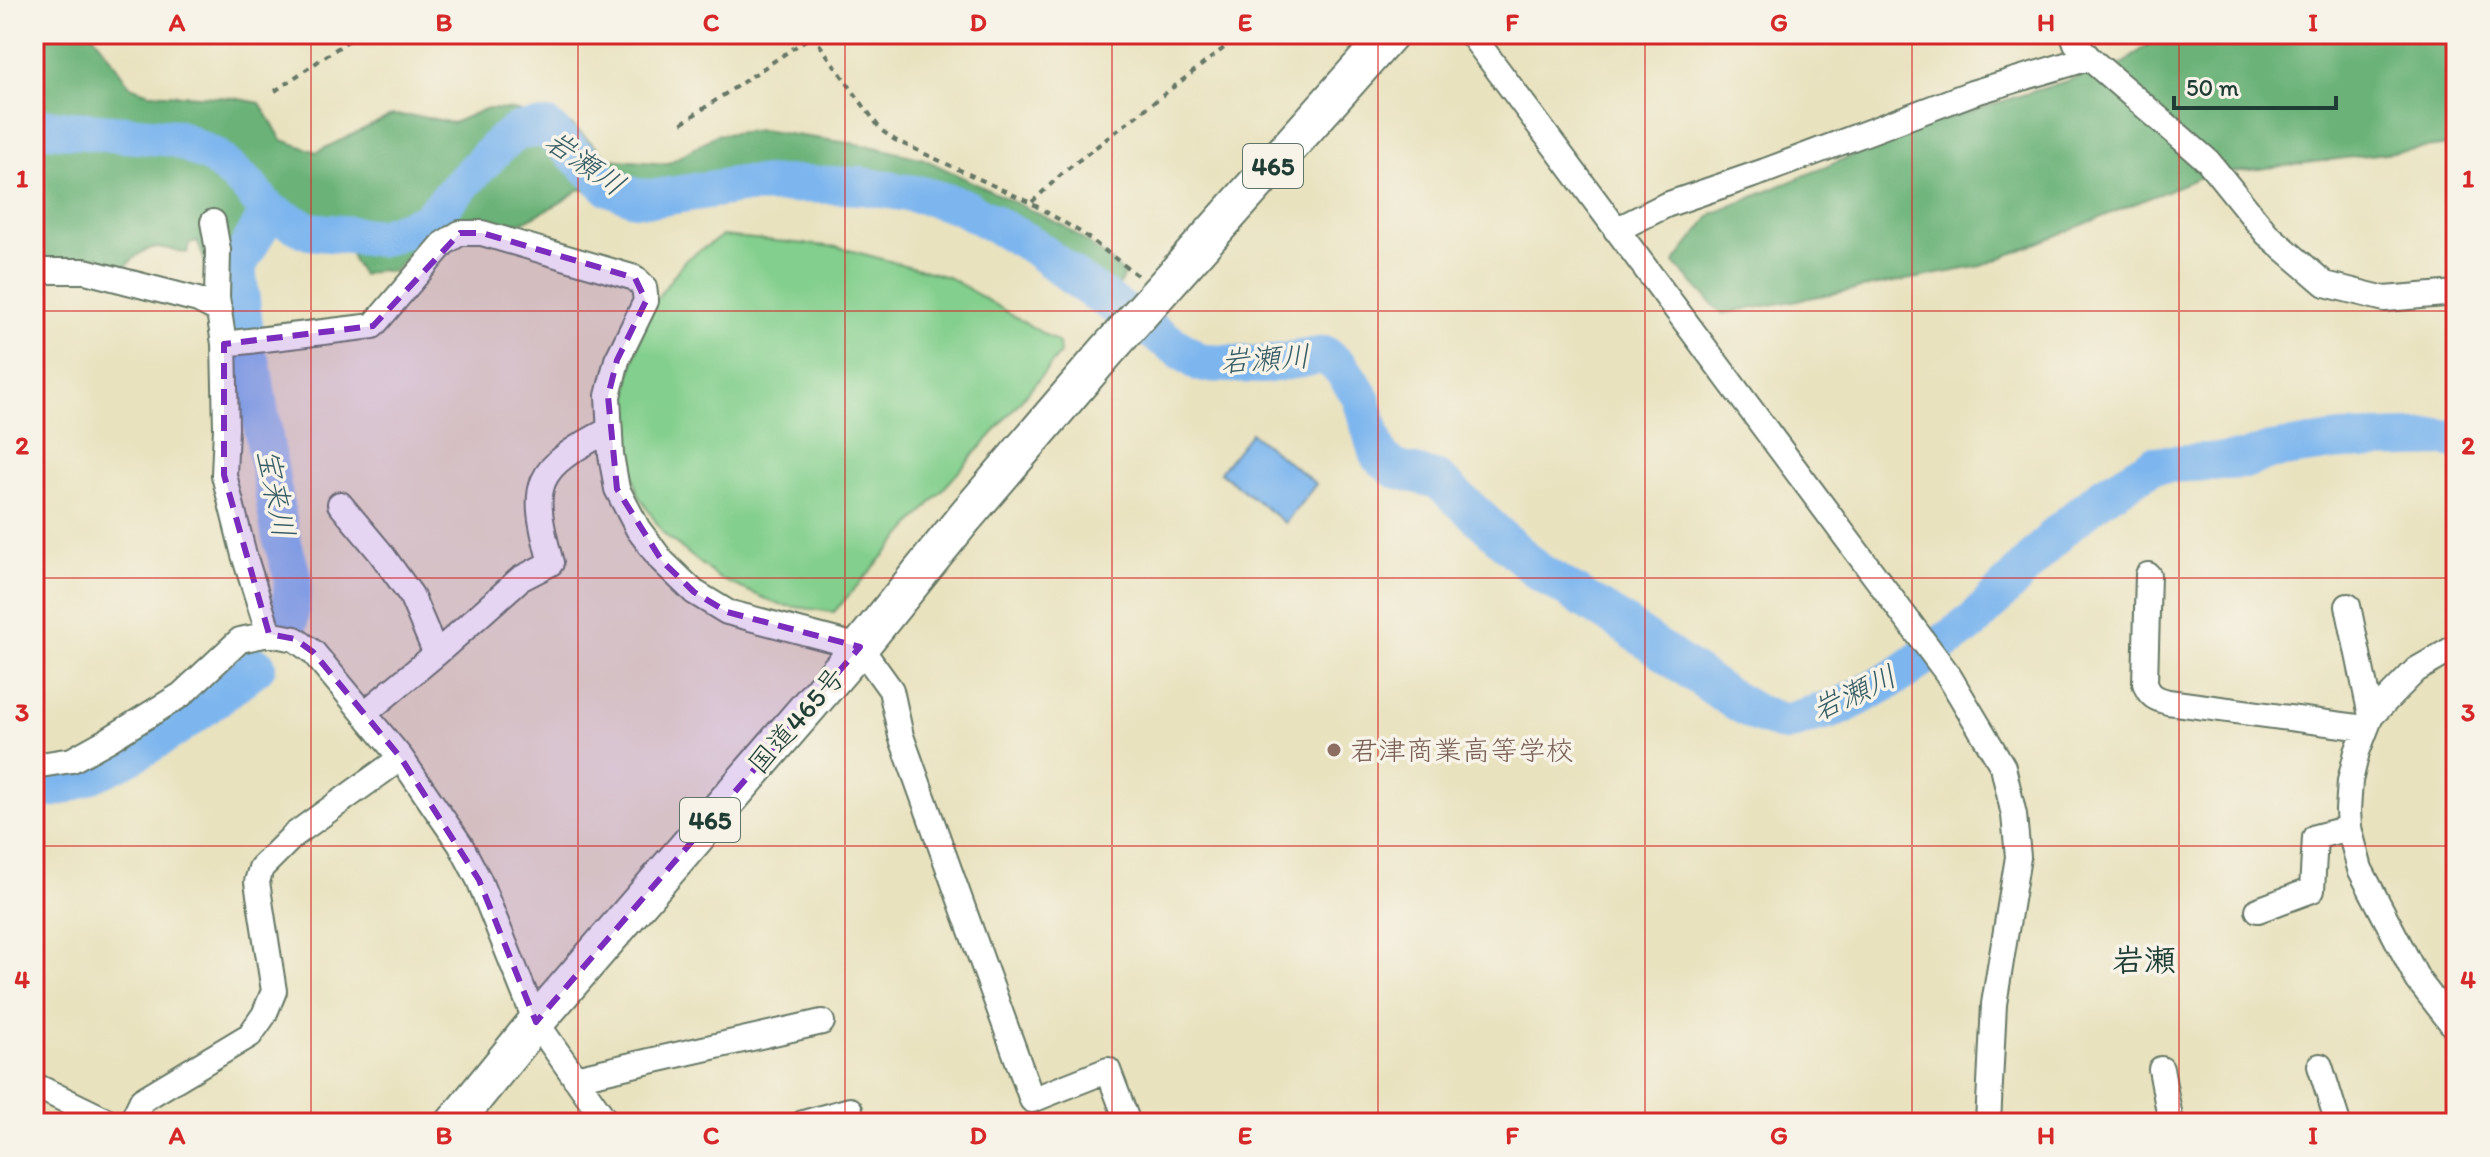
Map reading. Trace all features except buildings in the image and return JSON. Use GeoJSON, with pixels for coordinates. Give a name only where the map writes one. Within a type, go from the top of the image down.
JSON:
{"type":"FeatureCollection","features":[{"type":"Feature","properties":{"kind":"highway","name":"465"},"geometry":{"type":"LineString","coordinates":[[1157,295],[1390,34]]}},
{"type":"Feature","properties":{"kind":"highway","name":"国道465号"},"geometry":{"type":"LineString","coordinates":[[454,1123],[536,1022],[860,647],[965,517],[1157,295]]}},
{"type":"Feature","properties":{"kind":"street"},"geometry":{"type":"LineString","coordinates":[[1471,34],[1947,673],[2003,767],[2014,815],[2018,857],[1994,1004],[1988,1123]]}},
{"type":"Feature","properties":{"kind":"street"},"geometry":{"type":"LineString","coordinates":[[2073,34],[2076,43],[2089,58],[2208,161],[2267,234],[2325,284],[2385,299],[2456,293]]}},
{"type":"Feature","properties":{"kind":"street"},"geometry":{"type":"LineString","coordinates":[[1616,230],[1666,205],[1972,93],[2089,58]]}},
{"type":"Feature","properties":{"kind":"street"},"geometry":{"type":"LineString","coordinates":[[213,222],[218,250],[217,298],[230,344],[224,475],[244,555],[269,634]]}},
{"type":"Feature","properties":{"kind":"street"},"geometry":{"type":"LineString","coordinates":[[230,344],[373,326],[444,243],[460,233],[482,233],[635,278],[644,287],[646,301],[617,360],[608,396],[617,489],[638,529],[662,561],[694,592],[727,612],[860,647],[891,690],[901,736],[1032,1100],[1108,1070],[1128,1123]]}},
{"type":"Feature","properties":{"kind":"street"},"geometry":{"type":"LineString","coordinates":[[34,271],[85,271],[198,300],[220,311]]}},
{"type":"Feature","properties":{"kind":"street"},"geometry":{"type":"LineString","coordinates":[[364,714],[520,579],[551,563],[538,511],[540,488],[551,467],[563,455],[609,430]]}},
{"type":"Feature","properties":{"kind":"street"},"geometry":{"type":"LineString","coordinates":[[340,504],[411,595],[436,654]]}},
{"type":"Feature","properties":{"kind":"street"},"geometry":{"type":"LineString","coordinates":[[2148,575],[2145,683],[2155,698],[2168,702],[2368,722]]}},
{"type":"Feature","properties":{"kind":"street"},"geometry":{"type":"LineString","coordinates":[[2348,606],[2368,722]]}},
{"type":"Feature","properties":{"kind":"street"},"geometry":{"type":"LineString","coordinates":[[34,766],[72,760],[108,740],[181,695],[240,640],[269,634],[295,639],[313,652],[401,758],[460,844],[479,880],[536,1022],[607,1123]]}},
{"type":"Feature","properties":{"kind":"street"},"geometry":{"type":"LineString","coordinates":[[2456,647],[2416,670],[2368,722],[2350,781],[2349,828],[2360,869],[2418,980],[2456,1029]]}},
{"type":"Feature","properties":{"kind":"street"},"geometry":{"type":"LineString","coordinates":[[131,1123],[142,1100],[250,1035],[264,1015],[274,991],[257,882],[261,868],[294,835],[401,758]]}},
{"type":"Feature","properties":{"kind":"street"},"geometry":{"type":"LineString","coordinates":[[2258,910],[2312,890],[2315,837],[2349,828]]}},
{"type":"Feature","properties":{"kind":"street"},"geometry":{"type":"LineString","coordinates":[[575,1078],[822,1022]]}},
{"type":"Feature","properties":{"kind":"street"},"geometry":{"type":"LineString","coordinates":[[2320,1066],[2338,1123]]}},
{"type":"Feature","properties":{"kind":"street"},"geometry":{"type":"LineString","coordinates":[[2161,1069],[2171,1123]]}},
{"type":"Feature","properties":{"kind":"street"},"geometry":{"type":"LineString","coordinates":[[34,1085],[112,1123]]}},
{"type":"Feature","properties":{"kind":"street"},"geometry":{"type":"LineString","coordinates":[[803,1123],[850,1110]]}},
{"type":"Feature","properties":{"kind":"path"},"geometry":{"type":"LineString","coordinates":[[275,91],[358,34]]}},
{"type":"Feature","properties":{"kind":"path"},"geometry":{"type":"LineString","coordinates":[[1031,203],[1065,171],[1242,34]]}},
{"type":"Feature","properties":{"kind":"path"},"geometry":{"type":"LineString","coordinates":[[682,123],[814,35],[881,130],[895,140],[1031,203],[1082,233],[1157,295]]}},
{"type":"Feature","properties":{"kind":"highlighted area"},"geometry":{"type":"Polygon","coordinates":[[[460,233],[482,233],[635,278],[646,301],[617,360],[608,396],[617,489],[662,561],[694,592],[727,612],[860,647],[536,1022],[479,880],[401,758],[313,652],[295,639],[269,634],[224,475],[224,344],[373,326],[460,233]]]}},
{"type":"Feature","properties":{"kind":"green space"},"geometry":{"type":"Polygon","coordinates":[[[34,34],[93,34],[130,86],[149,93],[233,98],[260,103],[282,140],[317,152],[392,115],[453,123],[485,109],[513,110],[572,125],[609,159],[667,164],[716,135],[761,130],[870,146],[924,159],[1064,226],[1124,274],[1116,292],[1097,291],[999,240],[961,216],[886,190],[789,176],[717,182],[669,199],[616,199],[580,189],[523,222],[492,225],[451,220],[427,233],[393,272],[379,270],[362,275],[353,260],[348,242],[316,236],[286,215],[260,207],[242,244],[248,281],[244,318],[224,309],[197,241],[189,243],[187,253],[160,248],[146,250],[125,267],[114,267],[98,255],[86,264],[45,266],[34,250],[34,34]]]}},
{"type":"Feature","properties":{"kind":"green space"},"geometry":{"type":"Polygon","coordinates":[[[2162,34],[2456,34],[2456,144],[2203,176],[1981,266],[1722,314],[1674,263],[1712,214],[1924,126],[2124,63],[2162,34]]]}},
{"type":"Feature","properties":{"kind":"green space"},"geometry":{"type":"Polygon","coordinates":[[[722,236],[838,247],[948,277],[1059,343],[1060,354],[834,612],[780,605],[720,579],[664,534],[638,495],[624,437],[630,374],[648,311],[685,260],[722,236]]]}},
{"type":"Feature","properties":{"kind":"water"},"geometry":{"type":"Polygon","coordinates":[[[1251,433],[1316,484],[1285,523],[1220,472],[1251,433]]]}},
{"type":"Feature","properties":{"kind":"waterway","name":"岩瀬川"},"geometry":{"type":"LineString","coordinates":[[34,127],[176,138],[215,157],[247,185],[269,211],[309,231],[381,238],[426,222],[500,144],[518,131],[547,128],[609,187],[635,197],[656,198],[740,185],[801,184],[862,186],[922,195],[961,206],[1032,245],[1083,284],[1200,363],[1263,365],[1325,355],[1341,368],[1360,395],[1378,455],[1395,469],[1438,480],[1538,571],[1615,618],[1725,695],[1756,713],[1785,723],[1844,705],[1899,675],[1974,621],[2059,532],[2101,497],[2153,465],[2244,460],[2270,451],[2340,441],[2456,440]]}},
{"type":"Feature","properties":{"kind":"waterway","name":"宝来川"},"geometry":{"type":"LineString","coordinates":[[244,325],[237,267],[269,211]]}},
{"type":"Feature","properties":{"kind":"waterway","name":"宝来川"},"geometry":{"type":"LineString","coordinates":[[252,364],[280,533],[293,579],[289,623]]}},
{"type":"Feature","properties":{"kind":"waterway","name":"宝来川"},"geometry":{"type":"LineString","coordinates":[[34,791],[71,783],[137,752],[198,712],[257,666]]}},
{"type":"Feature","properties":{"kind":"place","name":"君津商業高等学校"},"geometry":{"type":"Point","coordinates":[1334,750]}},
{"type":"Feature","properties":{"kind":"district","name":"岩瀬"},"geometry":{"type":"Point","coordinates":[2144,960]}}]}
